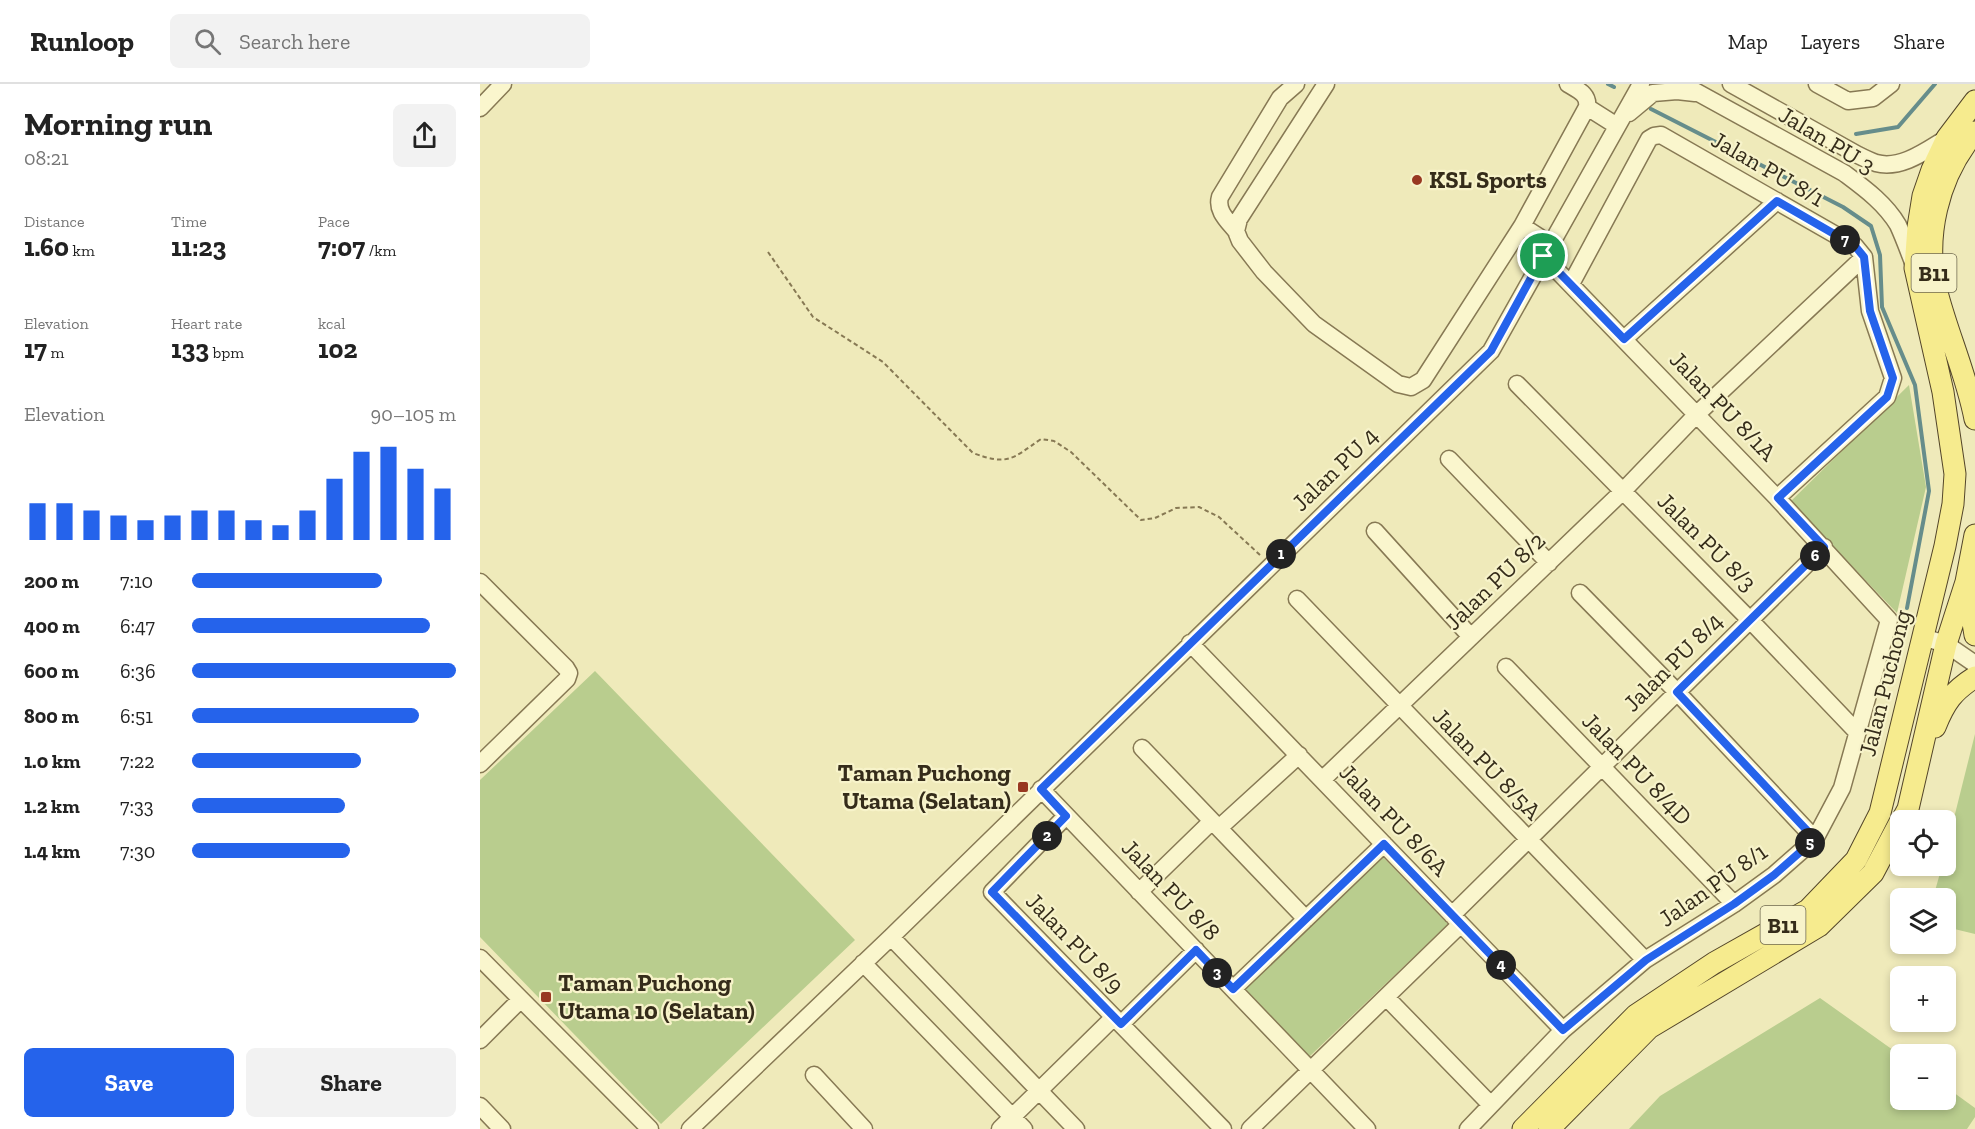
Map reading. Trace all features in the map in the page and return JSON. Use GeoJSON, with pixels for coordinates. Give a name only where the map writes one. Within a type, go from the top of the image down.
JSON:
{"type":"FeatureCollection","features":[{"type":"Feature","properties":{"kind":"main road","name":"Jalan Puchong"},"geometry":{"type":"LineString","coordinates":[[1523,1129],[1636,1015],[1714,963],[1808,910],[1856,860],[1880,813],[1945,546],[1953,504],[1955,474],[1943,392],[1915,268],[1918,227],[1923,196],[1932,170],[1947,138],[1975,101]]}},
{"type":"Feature","properties":{"kind":"main road","name":"B11"},"geometry":{"type":"LineString","coordinates":[[1975,132],[1960,150],[1946,177],[1938,203],[1933,235],[1937,295],[1953,341],[1975,419]]}},
{"type":"Feature","properties":{"kind":"main road","name":"Jalan Puchong"},"geometry":{"type":"LineString","coordinates":[[1907,810],[1946,644],[1966,582],[1975,535]]}},
{"type":"Feature","properties":{"kind":"main road"},"geometry":{"type":"LineString","coordinates":[[1975,551],[1970,604],[1975,635]]}},
{"type":"Feature","properties":{"kind":"main road"},"geometry":{"type":"LineString","coordinates":[[1915,776],[1940,713],[1956,689],[1975,677]]}},
{"type":"Feature","properties":{"kind":"main road","name":"Jalan Puchong"},"geometry":{"type":"LineString","coordinates":[[1549,1129],[1649,1028],[1819,926],[1873,873],[1890,841]]}},
{"type":"Feature","properties":{"kind":"street"},"geometry":{"type":"LineString","coordinates":[[480,108],[503,84]]}},
{"type":"Feature","properties":{"kind":"street"},"geometry":{"type":"LineString","coordinates":[[1296,84],[1280,98],[1220,197],[1218,204],[1220,210],[1264,272],[1314,324],[1398,384],[1412,387],[1423,380],[1522,226],[1587,107],[1588,101],[1585,95],[1568,84]]}},
{"type":"Feature","properties":{"kind":"street"},"geometry":{"type":"LineString","coordinates":[[1236,231],[1239,219],[1326,84]]}},
{"type":"Feature","properties":{"kind":"street"},"geometry":{"type":"LineString","coordinates":[[1619,123],[1630,84]]}},
{"type":"Feature","properties":{"kind":"street","name":"Jalan PU 4"},"geometry":{"type":"LineString","coordinates":[[690,1129],[891,937],[1491,351],[1641,84]]}},
{"type":"Feature","properties":{"kind":"street","name":"Jalan PU 3"},"geometry":{"type":"LineString","coordinates":[[1682,84],[1844,173],[1868,191],[1883,205],[1898,225],[1915,268]]}},
{"type":"Feature","properties":{"kind":"street","name":"Jalan PU 3"},"geometry":{"type":"LineString","coordinates":[[1731,84],[1858,156],[1878,164],[1911,159],[1947,138]]}},
{"type":"Feature","properties":{"kind":"street"},"geometry":{"type":"LineString","coordinates":[[1817,84],[1848,100],[1873,98],[1891,84]]}},
{"type":"Feature","properties":{"kind":"street"},"geometry":{"type":"LineString","coordinates":[[1619,123],[1653,93],[1677,91],[1701,94]]}},
{"type":"Feature","properties":{"kind":"street"},"geometry":{"type":"LineString","coordinates":[[1587,107],[1619,123]]}},
{"type":"Feature","properties":{"kind":"street","name":"Jalan PU 8/1"},"geometry":{"type":"LineString","coordinates":[[1571,284],[1649,139],[1661,135],[1855,246],[1864,257]]}},
{"type":"Feature","properties":{"kind":"street"},"geometry":{"type":"LineString","coordinates":[[1624,339],[1777,201]]}},
{"type":"Feature","properties":{"kind":"street","name":"Jalan PU 8/1A"},"geometry":{"type":"LineString","coordinates":[[1522,226],[1546,250],[1571,284],[1778,498],[1889,620]]}},
{"type":"Feature","properties":{"kind":"street"},"geometry":{"type":"LineString","coordinates":[[1778,498],[1887,397],[1892,386],[1893,378],[1870,311],[1864,257]]}},
{"type":"Feature","properties":{"kind":"street","name":"Jalan PU 8/2"},"geometry":{"type":"LineString","coordinates":[[1322,780],[1623,491],[1697,414],[1864,257]]}},
{"type":"Feature","properties":{"kind":"street","name":"Jalan PU 8/3"},"geometry":{"type":"LineString","coordinates":[[1517,384],[1856,731]]}},
{"type":"Feature","properties":{"kind":"street"},"geometry":{"type":"LineString","coordinates":[[1449,459],[1549,563]]}},
{"type":"Feature","properties":{"kind":"street"},"geometry":{"type":"LineString","coordinates":[[1375,531],[1472,637]]}},
{"type":"Feature","properties":{"kind":"street","name":"Jalan PU 8/4"},"geometry":{"type":"LineString","coordinates":[[1250,1129],[1386,997],[1527,839],[1824,547]]}},
{"type":"Feature","properties":{"kind":"street"},"geometry":{"type":"LineString","coordinates":[[480,582],[566,668],[568,673],[567,679],[480,764]]}},
{"type":"Feature","properties":{"kind":"street"},"geometry":{"type":"LineString","coordinates":[[1580,593],[1815,839]]}},
{"type":"Feature","properties":{"kind":"street","name":"Jalan PU 8/5A"},"geometry":{"type":"LineString","coordinates":[[1297,599],[1646,960]]}},
{"type":"Feature","properties":{"kind":"street","name":"Jalan PU 8/1"},"geometry":{"type":"LineString","coordinates":[[1468,1129],[1563,1030],[1646,960],[1734,904],[1774,875],[1815,839],[1842,788],[1856,731],[1889,620]]}},
{"type":"Feature","properties":{"kind":"street"},"geometry":{"type":"LineString","coordinates":[[1922,637],[1946,644],[1975,664]]}},
{"type":"Feature","properties":{"kind":"street","name":"Jalan PU 8/6A"},"geometry":{"type":"LineString","coordinates":[[1191,643],[1563,1030]]}},
{"type":"Feature","properties":{"kind":"street","name":"Jalan PU 8/4D"},"geometry":{"type":"LineString","coordinates":[[1506,667],[1734,904]]}},
{"type":"Feature","properties":{"kind":"street"},"geometry":{"type":"LineString","coordinates":[[1142,748],[1306,919]]}},
{"type":"Feature","properties":{"kind":"street"},"geometry":{"type":"LineString","coordinates":[[1139,892],[1299,755]]}},
{"type":"Feature","properties":{"kind":"street","name":"Jalan PU 8/8"},"geometry":{"type":"LineString","coordinates":[[1041,789],[1367,1129]]}},
{"type":"Feature","properties":{"kind":"street","name":"Jalan PU 8/9"},"geometry":{"type":"LineString","coordinates":[[1066,816],[992,892],[1223,1129]]}},
{"type":"Feature","properties":{"kind":"street"},"geometry":{"type":"LineString","coordinates":[[1233,989],[1384,844]]}},
{"type":"Feature","properties":{"kind":"street"},"geometry":{"type":"LineString","coordinates":[[891,937],[1076,1129]]}},
{"type":"Feature","properties":{"kind":"street"},"geometry":{"type":"LineString","coordinates":[[1000,1129],[1018,1123],[1039,1091],[1196,950]]}},
{"type":"Feature","properties":{"kind":"street"},"geometry":{"type":"LineString","coordinates":[[480,958],[650,1129]]}},
{"type":"Feature","properties":{"kind":"street"},"geometry":{"type":"LineString","coordinates":[[863,963],[1018,1123]]}},
{"type":"Feature","properties":{"kind":"street"},"geometry":{"type":"LineString","coordinates":[[1386,997],[1491,1105]]}},
{"type":"Feature","properties":{"kind":"street"},"geometry":{"type":"LineString","coordinates":[[480,1040],[520,1000]]}},
{"type":"Feature","properties":{"kind":"street"},"geometry":{"type":"LineString","coordinates":[[814,1075],[864,1129]]}},
{"type":"Feature","properties":{"kind":"street"},"geometry":{"type":"LineString","coordinates":[[481,1111],[502,1129]]}},
{"type":"Feature","properties":{"kind":"path"},"geometry":{"type":"LineString","coordinates":[[768,252],[813,317],[883,362],[973,453],[992,460],[1007,460],[1041,439],[1054,441],[1071,452],[1141,520],[1155,518],[1176,508],[1199,507],[1219,517],[1271,565]]}},
{"type":"Feature","properties":{"kind":"green space"},"geometry":{"type":"Polygon","coordinates":[[[1909,385],[1926,487],[1897,613],[1790,502],[1909,385]]]}},
{"type":"Feature","properties":{"kind":"green space"},"geometry":{"type":"Polygon","coordinates":[[[595,671],[855,940],[661,1124],[480,937],[480,780],[595,671]]]}},
{"type":"Feature","properties":{"kind":"green space"},"geometry":{"type":"Polygon","coordinates":[[[1975,734],[1975,934],[1956,929],[1956,888],[1936,888],[1939,876],[1956,876],[1956,810],[1975,734]]]}},
{"type":"Feature","properties":{"kind":"green space"},"geometry":{"type":"Polygon","coordinates":[[[1381,855],[1448,924],[1309,1057],[1242,987],[1381,855]]]}},
{"type":"Feature","properties":{"kind":"green space"},"geometry":{"type":"Polygon","coordinates":[[[1820,998],[1890,1048],[1890,1110],[1956,1110],[1956,1094],[1975,1108],[1975,1117],[1967,1129],[1629,1129],[1660,1096],[1820,998]]]}},
{"type":"Feature","properties":{"kind":"waterway"},"geometry":{"type":"LineString","coordinates":[[1608,84],[1614,87]]}},
{"type":"Feature","properties":{"kind":"waterway"},"geometry":{"type":"LineString","coordinates":[[1856,134],[1898,127],[1935,84]]}},
{"type":"Feature","properties":{"kind":"waterway"},"geometry":{"type":"LineString","coordinates":[[1651,109],[1843,207],[1871,226],[1880,255],[1882,307],[1915,385],[1929,491],[1907,608]]}},
{"type":"Feature","properties":{"kind":"place","name":"KSL Sports"},"geometry":{"type":"Point","coordinates":[1417,180]}},
{"type":"Feature","properties":{"kind":"place","name":"Taman Puchong Utama (Selatan)"},"geometry":{"type":"Point","coordinates":[1023,787]}},
{"type":"Feature","properties":{"kind":"place","name":"Taman Puchong Utama 10 (Selatan)"},"geometry":{"type":"Point","coordinates":[546,997]}},
{"type":"Feature","properties":{"kind":"route"},"geometry":{"type":"LineString","coordinates":[[1777,201],[1855,246],[1864,257],[1870,311],[1893,378],[1892,386],[1887,397],[1778,498],[1824,547],[1677,692],[1815,839],[1774,875],[1734,904],[1646,960],[1563,1030],[1384,844],[1233,989],[1196,950],[1121,1024],[992,892],[1066,816],[1041,789],[1491,351],[1543,256],[1624,339],[1777,201]]}}]}
